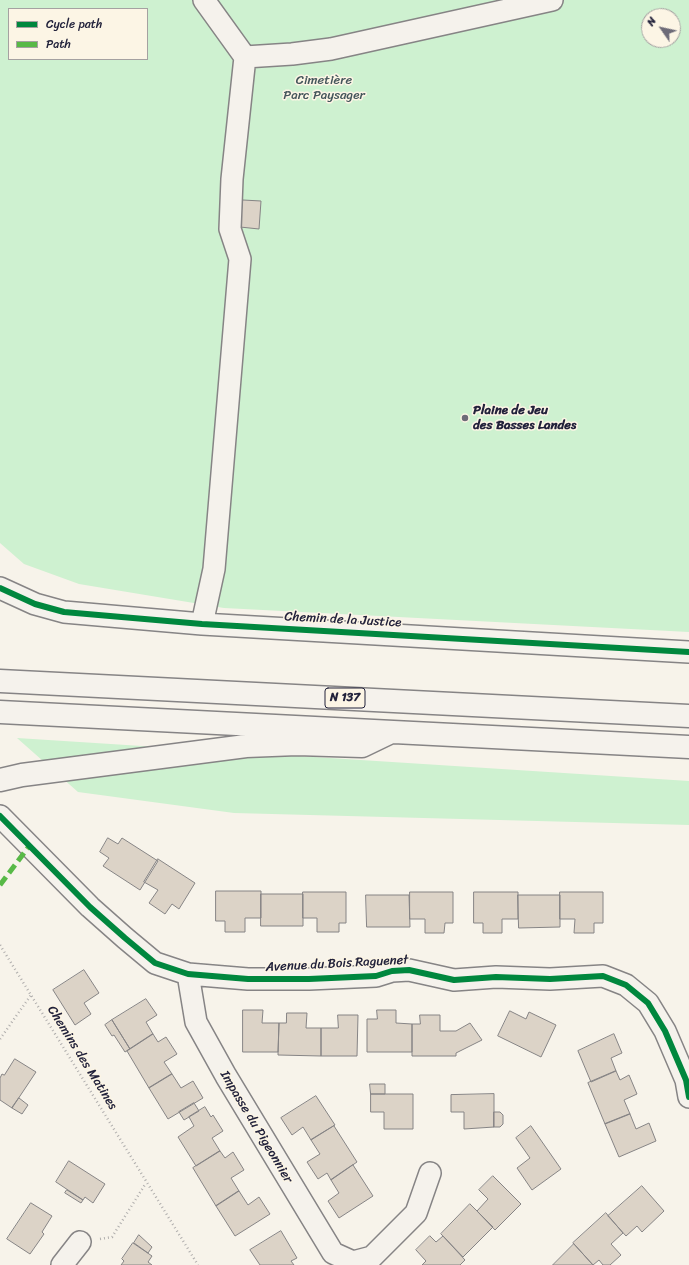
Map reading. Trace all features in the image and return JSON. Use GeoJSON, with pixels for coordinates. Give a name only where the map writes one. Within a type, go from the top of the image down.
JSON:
{"type":"FeatureCollection","features":[{"type":"Feature","properties":{"kind":"highway","name":"N 137"},"geometry":{"type":"LineString","coordinates":[[0,681],[689,716]]}},
{"type":"Feature","properties":{"kind":"highway"},"geometry":{"type":"LineString","coordinates":[[0,712],[689,747]]}},
{"type":"Feature","properties":{"kind":"highway"},"geometry":{"type":"LineString","coordinates":[[0,780],[22,775],[246,746],[297,744],[362,746],[390,732]]}},
{"type":"Feature","properties":{"kind":"street"},"geometry":{"type":"LineString","coordinates":[[202,624],[214,568],[240,259],[230,229],[232,179],[245,57],[204,0]]}},
{"type":"Feature","properties":{"kind":"street"},"geometry":{"type":"LineString","coordinates":[[245,57],[292,54],[331,49],[552,0]]}},
{"type":"Feature","properties":{"kind":"street","name":"Chemin de la Justice"},"geometry":{"type":"LineString","coordinates":[[0,588],[35,604],[64,612],[202,624],[689,652]]}},
{"type":"Feature","properties":{"kind":"street","name":"Avenue du Bois Raguenet"},"geometry":{"type":"LineString","coordinates":[[0,816],[90,907],[124,938],[155,963],[188,974],[248,978],[309,979],[376,976],[392,971],[409,970],[454,980],[496,977],[550,979],[603,976],[626,985],[648,1003],[665,1031],[686,1080],[689,1097]]}},
{"type":"Feature","properties":{"kind":"street","name":"Impasse du Pigeonnier"},"geometry":{"type":"LineString","coordinates":[[188,974],[196,1022],[226,1076],[333,1254],[353,1264],[372,1257],[416,1213],[430,1173]]}},
{"type":"Feature","properties":{"kind":"street"},"geometry":{"type":"LineString","coordinates":[[62,1265],[80,1242]]}},
{"type":"Feature","properties":{"kind":"path"},"geometry":{"type":"LineString","coordinates":[[0,1039],[31,995]]}},
{"type":"Feature","properties":{"kind":"path"},"geometry":{"type":"LineString","coordinates":[[80,1242],[112,1237],[146,1183]]}},
{"type":"Feature","properties":{"kind":"green space","name":"Cimetière Parc Paysager"},"geometry":{"type":"Polygon","coordinates":[[[0,0],[689,0],[689,632],[224,608],[79,584],[24,564],[0,543],[0,0]]]}},
{"type":"Feature","properties":{"kind":"green space"},"geometry":{"type":"Polygon","coordinates":[[[17,738],[689,781],[689,825],[234,813],[78,792],[17,738]]]}},
{"type":"Feature","properties":{"kind":"building"},"geometry":{"type":"Polygon","coordinates":[[[243,200],[261,201],[259,229],[240,227],[243,200]]]}},
{"type":"Feature","properties":{"kind":"building"},"geometry":{"type":"Polygon","coordinates":[[[108,838],[118,844],[122,838],[158,861],[140,890],[103,866],[109,858],[100,852],[108,838]]]}},
{"type":"Feature","properties":{"kind":"building"},"geometry":{"type":"Polygon","coordinates":[[[158,859],[195,883],[179,909],[172,904],[165,914],[149,903],[158,890],[144,882],[158,859]]]}},
{"type":"Feature","properties":{"kind":"building"},"geometry":{"type":"Polygon","coordinates":[[[216,891],[261,891],[261,918],[245,918],[245,932],[225,932],[225,921],[216,921],[216,891]]]}},
{"type":"Feature","properties":{"kind":"building"},"geometry":{"type":"Polygon","coordinates":[[[303,892],[346,892],[346,923],[339,923],[339,932],[317,932],[317,918],[303,918],[303,892]]]}},
{"type":"Feature","properties":{"kind":"building"},"geometry":{"type":"Polygon","coordinates":[[[410,892],[453,892],[453,923],[445,923],[444,933],[425,933],[425,919],[410,919],[410,892]]]}},
{"type":"Feature","properties":{"kind":"building"},"geometry":{"type":"Polygon","coordinates":[[[474,892],[518,892],[518,919],[502,919],[502,933],[483,933],[483,923],[474,923],[474,892]]]}},
{"type":"Feature","properties":{"kind":"building"},"geometry":{"type":"Polygon","coordinates":[[[560,892],[603,892],[603,923],[594,923],[594,933],[574,933],[575,919],[560,919],[560,892]]]}},
{"type":"Feature","properties":{"kind":"building"},"geometry":{"type":"Polygon","coordinates":[[[261,894],[303,894],[303,926],[261,926],[261,894]]]}},
{"type":"Feature","properties":{"kind":"building"},"geometry":{"type":"Polygon","coordinates":[[[366,895],[409,895],[410,927],[367,927],[366,895]]]}},
{"type":"Feature","properties":{"kind":"building"},"geometry":{"type":"Polygon","coordinates":[[[518,895],[560,895],[560,927],[519,928],[518,895]]]}},
{"type":"Feature","properties":{"kind":"building"},"geometry":{"type":"Polygon","coordinates":[[[84,970],[99,993],[84,1003],[91,1014],[75,1025],[53,990],[84,970]]]}},
{"type":"Feature","properties":{"kind":"building"},"geometry":{"type":"Polygon","coordinates":[[[146,999],[157,1015],[146,1022],[153,1034],[130,1049],[112,1020],[146,999]]]}},
{"type":"Feature","properties":{"kind":"building"},"geometry":{"type":"Polygon","coordinates":[[[243,1010],[263,1010],[262,1023],[279,1023],[278,1052],[243,1052],[243,1010]]]}},
{"type":"Feature","properties":{"kind":"building"},"geometry":{"type":"Polygon","coordinates":[[[377,1010],[396,1010],[396,1023],[412,1024],[412,1052],[367,1052],[367,1019],[377,1019],[377,1010]]]}},
{"type":"Feature","properties":{"kind":"building"},"geometry":{"type":"Polygon","coordinates":[[[510,1011],[526,1019],[529,1012],[556,1025],[541,1057],[498,1036],[510,1011]]]}},
{"type":"Feature","properties":{"kind":"building"},"geometry":{"type":"Polygon","coordinates":[[[287,1013],[307,1013],[306,1028],[321,1028],[321,1056],[278,1055],[279,1023],[286,1023],[287,1013]]]}},
{"type":"Feature","properties":{"kind":"building"},"geometry":{"type":"Polygon","coordinates":[[[338,1015],[358,1015],[357,1056],[321,1056],[321,1028],[338,1028],[338,1015]]]}},
{"type":"Feature","properties":{"kind":"building"},"geometry":{"type":"Polygon","coordinates":[[[420,1015],[440,1015],[440,1031],[456,1031],[470,1023],[482,1040],[456,1053],[456,1056],[412,1056],[412,1024],[420,1024],[420,1015]]]}},
{"type":"Feature","properties":{"kind":"building"},"geometry":{"type":"Polygon","coordinates":[[[112,1020],[130,1049],[125,1052],[114,1035],[112,1036],[105,1025],[112,1020]]]}},
{"type":"Feature","properties":{"kind":"building"},"geometry":{"type":"Polygon","coordinates":[[[153,1034],[158,1042],[166,1037],[177,1054],[164,1062],[172,1074],[149,1088],[127,1051],[153,1034]]]}},
{"type":"Feature","properties":{"kind":"building"},"geometry":{"type":"Polygon","coordinates":[[[614,1034],[622,1053],[611,1058],[616,1071],[591,1082],[578,1051],[614,1034]]]}},
{"type":"Feature","properties":{"kind":"building"},"geometry":{"type":"Polygon","coordinates":[[[15,1059],[36,1072],[12,1108],[0,1100],[0,1078],[2,1074],[4,1075],[15,1059]]]}},
{"type":"Feature","properties":{"kind":"building"},"geometry":{"type":"Polygon","coordinates":[[[616,1071],[620,1080],[629,1075],[637,1094],[624,1100],[630,1114],[605,1124],[588,1083],[616,1071]]]}},
{"type":"Feature","properties":{"kind":"building"},"geometry":{"type":"Polygon","coordinates":[[[172,1074],[181,1088],[193,1081],[203,1098],[168,1119],[149,1088],[172,1074]]]}},
{"type":"Feature","properties":{"kind":"building"},"geometry":{"type":"Polygon","coordinates":[[[370,1084],[385,1084],[385,1094],[371,1094],[370,1084]]]}},
{"type":"Feature","properties":{"kind":"building"},"geometry":{"type":"Polygon","coordinates":[[[371,1094],[413,1094],[413,1129],[384,1129],[384,1112],[371,1112],[371,1094]]]}},
{"type":"Feature","properties":{"kind":"building"},"geometry":{"type":"Polygon","coordinates":[[[494,1094],[494,1127],[464,1129],[464,1112],[451,1112],[451,1095],[494,1094]]]}},
{"type":"Feature","properties":{"kind":"building"},"geometry":{"type":"Polygon","coordinates":[[[316,1096],[335,1125],[311,1140],[303,1127],[292,1135],[281,1118],[316,1096]]]}},
{"type":"Feature","properties":{"kind":"building"},"geometry":{"type":"Polygon","coordinates":[[[19,1098],[28,1105],[22,1114],[12,1108],[19,1098]]]}},
{"type":"Feature","properties":{"kind":"building"},"geometry":{"type":"Polygon","coordinates":[[[194,1103],[199,1111],[184,1120],[179,1112],[194,1103]]]}},
{"type":"Feature","properties":{"kind":"building"},"geometry":{"type":"Polygon","coordinates":[[[205,1107],[211,1117],[213,1115],[223,1131],[212,1138],[220,1151],[196,1166],[178,1137],[194,1126],[189,1117],[205,1107]]]}},
{"type":"Feature","properties":{"kind":"building"},"geometry":{"type":"Polygon","coordinates":[[[494,1112],[500,1112],[503,1115],[503,1124],[500,1127],[494,1127],[494,1112]]]}},
{"type":"Feature","properties":{"kind":"building"},"geometry":{"type":"Polygon","coordinates":[[[630,1114],[636,1129],[649,1123],[656,1141],[619,1157],[605,1124],[630,1114]]]}},
{"type":"Feature","properties":{"kind":"building"},"geometry":{"type":"Polygon","coordinates":[[[334,1126],[357,1162],[331,1180],[327,1173],[318,1179],[307,1162],[320,1154],[311,1140],[334,1126]]]}},
{"type":"Feature","properties":{"kind":"building"},"geometry":{"type":"Polygon","coordinates":[[[531,1126],[561,1169],[532,1190],[517,1168],[530,1158],[516,1138],[531,1126]]]}},
{"type":"Feature","properties":{"kind":"building"},"geometry":{"type":"Polygon","coordinates":[[[220,1151],[225,1158],[233,1152],[244,1170],[231,1178],[239,1191],[216,1206],[193,1168],[220,1151]]]}},
{"type":"Feature","properties":{"kind":"building"},"geometry":{"type":"Polygon","coordinates":[[[69,1161],[105,1184],[93,1203],[85,1197],[83,1200],[56,1182],[69,1161]]]}},
{"type":"Feature","properties":{"kind":"building"},"geometry":{"type":"Polygon","coordinates":[[[353,1165],[373,1196],[339,1218],[328,1201],[339,1193],[331,1180],[353,1165]]]}},
{"type":"Feature","properties":{"kind":"building"},"geometry":{"type":"Polygon","coordinates":[[[493,1176],[521,1204],[495,1230],[477,1211],[488,1199],[479,1190],[493,1176]]]}},
{"type":"Feature","properties":{"kind":"building"},"geometry":{"type":"Polygon","coordinates":[[[642,1186],[664,1211],[642,1232],[637,1226],[626,1236],[608,1216],[642,1186]]]}},
{"type":"Feature","properties":{"kind":"building"},"geometry":{"type":"Polygon","coordinates":[[[67,1190],[83,1200],[81,1203],[65,1193],[67,1190]]]}},
{"type":"Feature","properties":{"kind":"building"},"geometry":{"type":"Polygon","coordinates":[[[239,1191],[248,1205],[259,1197],[270,1214],[235,1236],[216,1206],[239,1191]]]}},
{"type":"Feature","properties":{"kind":"building"},"geometry":{"type":"Polygon","coordinates":[[[31,1203],[52,1216],[42,1232],[44,1234],[30,1254],[7,1239],[31,1203]]]}},
{"type":"Feature","properties":{"kind":"building"},"geometry":{"type":"Polygon","coordinates":[[[470,1204],[493,1227],[463,1257],[441,1234],[470,1204]]]}},
{"type":"Feature","properties":{"kind":"building"},"geometry":{"type":"Polygon","coordinates":[[[606,1213],[623,1233],[611,1244],[621,1255],[610,1265],[603,1265],[599,1260],[593,1265],[573,1243],[606,1213]]]}},
{"type":"Feature","properties":{"kind":"building"},"geometry":{"type":"Polygon","coordinates":[[[281,1231],[297,1258],[291,1261],[294,1265],[260,1265],[250,1250],[281,1231]]]}},
{"type":"Feature","properties":{"kind":"building"},"geometry":{"type":"Polygon","coordinates":[[[139,1235],[152,1247],[148,1253],[134,1243],[139,1235]]]}},
{"type":"Feature","properties":{"kind":"building"},"geometry":{"type":"Polygon","coordinates":[[[430,1236],[436,1242],[443,1236],[465,1260],[460,1265],[422,1265],[426,1261],[416,1250],[430,1236]]]}},
{"type":"Feature","properties":{"kind":"building"},"geometry":{"type":"Polygon","coordinates":[[[133,1243],[152,1256],[148,1262],[152,1265],[121,1265],[124,1261],[122,1259],[133,1243]]]}},
{"type":"Feature","properties":{"kind":"building"},"geometry":{"type":"Polygon","coordinates":[[[574,1244],[593,1265],[553,1265],[574,1244]]]}},
{"type":"Feature","properties":{"kind":"marked path"},"geometry":{"type":"LineString","coordinates":[[0,885],[30,845]]}},
{"type":"Feature","properties":{"kind":"cycle path"},"geometry":{"type":"LineString","coordinates":[[0,588],[35,604],[64,612],[202,624],[689,652]]}},
{"type":"Feature","properties":{"kind":"cycle path"},"geometry":{"type":"LineString","coordinates":[[0,816],[90,907],[125,938],[155,963],[188,974],[248,979],[309,979],[376,976],[392,971],[409,970],[454,980],[496,977],[550,979],[603,976],[626,985],[648,1003],[665,1031],[686,1080],[689,1097]]}},
{"type":"Feature","properties":{"kind":"place","name":"Plaine de Jeu des Basses Landes"},"geometry":{"type":"Point","coordinates":[465,418]}}]}
